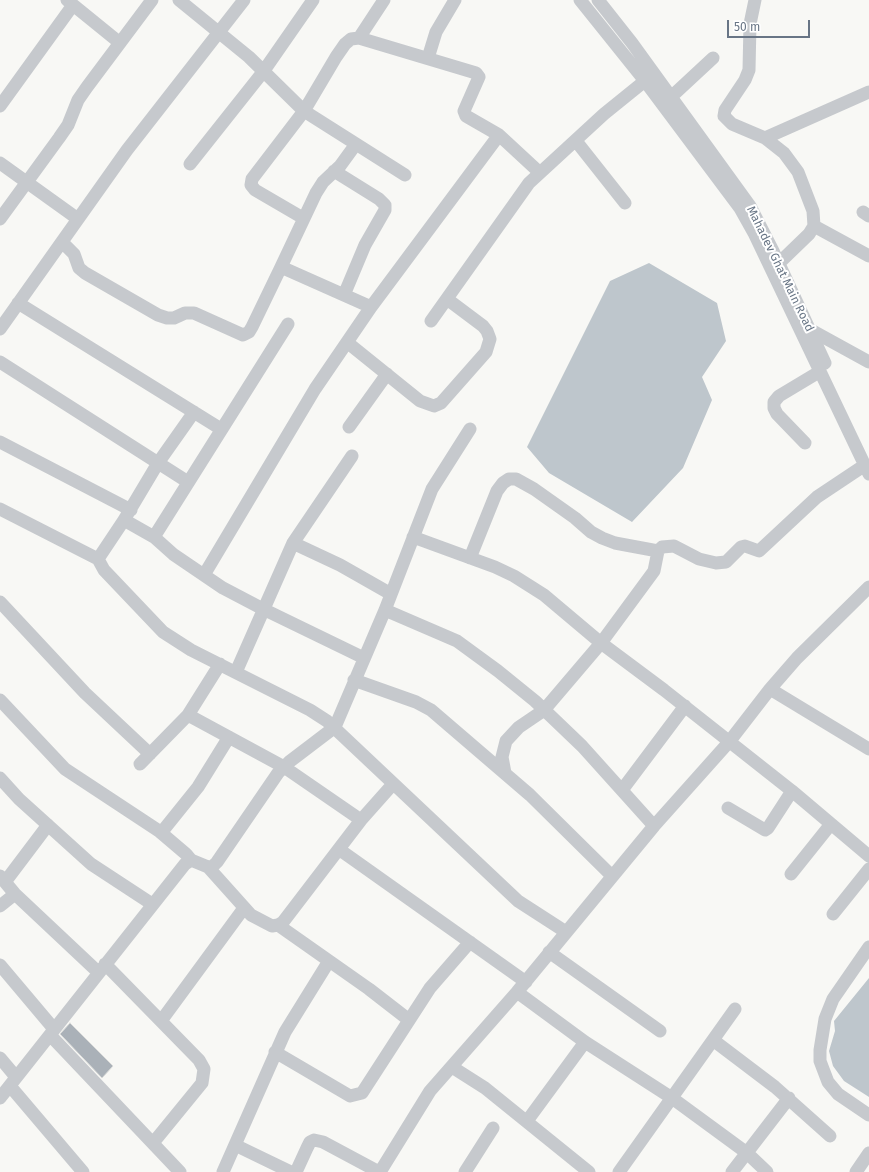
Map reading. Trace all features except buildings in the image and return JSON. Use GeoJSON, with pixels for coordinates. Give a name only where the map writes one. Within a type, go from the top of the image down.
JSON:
{"type":"FeatureCollection","features":[{"type":"Feature","properties":{"kind":"street"},"geometry":{"type":"LineString","coordinates":[[0,219],[68,125],[78,100],[152,0]]}},
{"type":"Feature","properties":{"kind":"street"},"geometry":{"type":"LineString","coordinates":[[179,0],[249,57],[304,111],[405,176]]}},
{"type":"Feature","properties":{"kind":"street"},"geometry":{"type":"LineString","coordinates":[[0,328],[127,150],[244,0]]}},
{"type":"Feature","properties":{"kind":"street"},"geometry":{"type":"LineString","coordinates":[[190,164],[263,72],[313,0]]}},
{"type":"Feature","properties":{"kind":"street"},"geometry":{"type":"LineString","coordinates":[[359,38],[384,0]]}},
{"type":"Feature","properties":{"kind":"street"},"geometry":{"type":"LineString","coordinates":[[428,58],[436,32],[455,0]]}},
{"type":"Feature","properties":{"kind":"street"},"geometry":{"type":"LineString","coordinates":[[505,773],[502,757],[506,741],[519,727],[544,710],[601,643],[654,572],[658,551],[662,547],[667,545],[674,546],[699,559],[716,563],[726,562],[741,547],[745,546],[759,551],[817,497],[868,464],[819,372],[754,233],[742,212],[649,77],[580,0]]}},
{"type":"Feature","properties":{"kind":"street","name":"Mahadev Ghat Main Road"},"geometry":{"type":"LineString","coordinates":[[598,0],[649,77],[670,97],[750,206],[779,263],[868,464]]}},
{"type":"Feature","properties":{"kind":"street"},"geometry":{"type":"LineString","coordinates":[[755,0],[750,24],[748,70],[745,80],[725,110],[724,116],[732,124],[765,138],[784,153],[798,172],[813,211],[814,226],[809,234],[779,263]]}},
{"type":"Feature","properties":{"kind":"street"},"geometry":{"type":"LineString","coordinates":[[0,106],[70,3],[120,43]]}},
{"type":"Feature","properties":{"kind":"street"},"geometry":{"type":"LineString","coordinates":[[304,218],[260,194],[252,185],[252,179],[304,111],[345,44],[351,39],[359,38],[476,73],[479,77],[464,111],[466,116],[499,135],[539,172]]}},
{"type":"Feature","properties":{"kind":"street"},"geometry":{"type":"LineString","coordinates":[[670,97],[713,58]]}},
{"type":"Feature","properties":{"kind":"street"},"geometry":{"type":"LineString","coordinates":[[431,321],[539,172],[649,77]]}},
{"type":"Feature","properties":{"kind":"street"},"geometry":{"type":"LineString","coordinates":[[765,138],[869,92]]}},
{"type":"Feature","properties":{"kind":"street"},"geometry":{"type":"LineString","coordinates":[[204,575],[315,389],[348,343],[371,307],[499,135]]}},
{"type":"Feature","properties":{"kind":"street"},"geometry":{"type":"LineString","coordinates":[[576,140],[626,202]]}},
{"type":"Feature","properties":{"kind":"street"},"geometry":{"type":"LineString","coordinates":[[62,242],[74,254],[79,268],[85,273],[158,315],[166,318],[174,318],[185,313],[194,313],[243,335],[249,332],[252,327],[316,192],[323,182],[340,166],[356,144]]}},
{"type":"Feature","properties":{"kind":"street"},"geometry":{"type":"LineString","coordinates":[[0,163],[78,219]]}},
{"type":"Feature","properties":{"kind":"street"},"geometry":{"type":"LineString","coordinates":[[334,171],[379,199],[385,205],[385,210],[365,245],[344,295]]}},
{"type":"Feature","properties":{"kind":"street"},"geometry":{"type":"LineString","coordinates":[[814,226],[869,256]]}},
{"type":"Feature","properties":{"kind":"street"},"geometry":{"type":"LineString","coordinates":[[281,267],[371,307]]}},
{"type":"Feature","properties":{"kind":"street"},"geometry":{"type":"LineString","coordinates":[[348,343],[420,400],[434,406],[446,399],[486,352],[490,339],[487,331],[447,299]]}},
{"type":"Feature","properties":{"kind":"street"},"geometry":{"type":"LineString","coordinates":[[18,303],[221,429]]}},
{"type":"Feature","properties":{"kind":"street"},"geometry":{"type":"LineString","coordinates":[[154,537],[288,324]]}},
{"type":"Feature","properties":{"kind":"street"},"geometry":{"type":"LineString","coordinates":[[809,329],[855,356],[869,362]]}},
{"type":"Feature","properties":{"kind":"street"},"geometry":{"type":"LineString","coordinates":[[0,362],[188,482]]}},
{"type":"Feature","properties":{"kind":"street"},"geometry":{"type":"LineString","coordinates":[[805,443],[777,414],[774,408],[774,402],[779,396],[819,372]]}},
{"type":"Feature","properties":{"kind":"street"},"geometry":{"type":"LineString","coordinates":[[349,427],[387,374]]}},
{"type":"Feature","properties":{"kind":"street"},"geometry":{"type":"LineString","coordinates":[[98,559],[128,515],[158,463],[194,412]]}},
{"type":"Feature","properties":{"kind":"street"},"geometry":{"type":"LineString","coordinates":[[0,700],[65,769],[161,833],[191,860],[208,866],[213,866],[227,851],[284,767],[334,727],[392,594],[435,483],[470,429]]}},
{"type":"Feature","properties":{"kind":"street"},"geometry":{"type":"LineString","coordinates":[[0,442],[128,515],[173,554],[223,588],[364,658]]}},
{"type":"Feature","properties":{"kind":"street"},"geometry":{"type":"LineString","coordinates":[[236,672],[293,543],[352,456]]}},
{"type":"Feature","properties":{"kind":"street"},"geometry":{"type":"LineString","coordinates":[[470,558],[497,490],[509,479],[516,479],[534,489],[591,532],[602,538],[615,543],[658,551]]}},
{"type":"Feature","properties":{"kind":"street"},"geometry":{"type":"LineString","coordinates":[[0,509],[98,559],[104,570],[163,632],[190,650],[310,710],[334,727],[518,901],[566,932]]}},
{"type":"Feature","properties":{"kind":"street"},"geometry":{"type":"LineString","coordinates":[[413,537],[501,570],[532,586],[559,606],[601,643],[685,706],[792,791],[869,856]]}},
{"type":"Feature","properties":{"kind":"street"},"geometry":{"type":"LineString","coordinates":[[293,543],[340,565],[392,594]]}},
{"type":"Feature","properties":{"kind":"street"},"geometry":{"type":"LineString","coordinates":[[296,1172],[310,1142],[314,1140],[323,1142],[380,1172],[430,1091],[526,982],[549,952],[654,826],[729,742],[770,689],[802,653],[869,587]]}},
{"type":"Feature","properties":{"kind":"street"},"geometry":{"type":"LineString","coordinates":[[0,602],[85,693],[150,754]]}},
{"type":"Feature","properties":{"kind":"street"},"geometry":{"type":"LineString","coordinates":[[385,610],[434,630],[462,644],[498,670],[544,710],[582,746],[654,826]]}},
{"type":"Feature","properties":{"kind":"street"},"geometry":{"type":"LineString","coordinates":[[140,764],[188,715],[220,664]]}},
{"type":"Feature","properties":{"kind":"street"},"geometry":{"type":"LineString","coordinates":[[354,680],[416,702],[431,710],[530,795],[612,876]]}},
{"type":"Feature","properties":{"kind":"street"},"geometry":{"type":"LineString","coordinates":[[770,689],[869,749]]}},
{"type":"Feature","properties":{"kind":"street"},"geometry":{"type":"LineString","coordinates":[[622,790],[685,706]]}},
{"type":"Feature","properties":{"kind":"street"},"geometry":{"type":"LineString","coordinates":[[188,715],[284,767],[361,820]]}},
{"type":"Feature","properties":{"kind":"street"},"geometry":{"type":"LineString","coordinates":[[161,833],[198,787],[229,738]]}},
{"type":"Feature","properties":{"kind":"street"},"geometry":{"type":"LineString","coordinates":[[0,778],[19,799],[92,864],[152,904]]}},
{"type":"Feature","properties":{"kind":"street"},"geometry":{"type":"LineString","coordinates":[[208,866],[244,908],[263,922],[272,926],[278,925],[283,922],[340,850],[361,820],[393,784]]}},
{"type":"Feature","properties":{"kind":"street"},"geometry":{"type":"LineString","coordinates":[[728,808],[765,830],[768,828],[792,791]]}},
{"type":"Feature","properties":{"kind":"street"},"geometry":{"type":"LineString","coordinates":[[792,874],[831,824]]}},
{"type":"Feature","properties":{"kind":"street"},"geometry":{"type":"LineString","coordinates":[[48,825],[3,879],[15,894],[102,968],[161,1022],[199,1060],[204,1069],[202,1083],[153,1143]]}},
{"type":"Feature","properties":{"kind":"street"},"geometry":{"type":"LineString","coordinates":[[340,850],[526,982]]}},
{"type":"Feature","properties":{"kind":"street"},"geometry":{"type":"LineString","coordinates":[[0,1098],[181,867],[191,860]]}},
{"type":"Feature","properties":{"kind":"street"},"geometry":{"type":"LineString","coordinates":[[833,914],[869,869]]}},
{"type":"Feature","properties":{"kind":"street"},"geometry":{"type":"LineString","coordinates":[[0,906],[15,894]]}},
{"type":"Feature","properties":{"kind":"street"},"geometry":{"type":"LineString","coordinates":[[161,1022],[244,908]]}},
{"type":"Feature","properties":{"kind":"street"},"geometry":{"type":"LineString","coordinates":[[278,925],[409,1020]]}},
{"type":"Feature","properties":{"kind":"street"},"geometry":{"type":"LineString","coordinates":[[275,1052],[350,1096],[362,1093],[367,1088],[430,988],[470,942]]}},
{"type":"Feature","properties":{"kind":"street"},"geometry":{"type":"LineString","coordinates":[[869,947],[833,999],[825,1019],[820,1050],[820,1061],[828,1082],[838,1094],[869,1115]]}},
{"type":"Feature","properties":{"kind":"street"},"geometry":{"type":"LineString","coordinates":[[549,952],[660,1031]]}},
{"type":"Feature","properties":{"kind":"street"},"geometry":{"type":"LineString","coordinates":[[223,1172],[285,1032],[329,961]]}},
{"type":"Feature","properties":{"kind":"street"},"geometry":{"type":"LineString","coordinates":[[0,965],[52,1032],[153,1143],[176,1171]]}},
{"type":"Feature","properties":{"kind":"street"},"geometry":{"type":"LineString","coordinates":[[517,992],[585,1042],[672,1098],[747,1153],[767,1172]]}},
{"type":"Feature","properties":{"kind":"street"},"geometry":{"type":"LineString","coordinates":[[619,1172],[735,1010]]}},
{"type":"Feature","properties":{"kind":"street"},"geometry":{"type":"LineString","coordinates":[[713,1040],[789,1098],[830,1136]]}},
{"type":"Feature","properties":{"kind":"street"},"geometry":{"type":"LineString","coordinates":[[527,1121],[585,1042]]}},
{"type":"Feature","properties":{"kind":"street"},"geometry":{"type":"LineString","coordinates":[[0,1058],[13,1081],[83,1172]]}},
{"type":"Feature","properties":{"kind":"street"},"geometry":{"type":"LineString","coordinates":[[452,1067],[485,1088],[527,1121],[573,1167],[589,1172]]}},
{"type":"Feature","properties":{"kind":"street"},"geometry":{"type":"LineString","coordinates":[[732,1172],[789,1098]]}},
{"type":"Feature","properties":{"kind":"street"},"geometry":{"type":"LineString","coordinates":[[465,1172],[493,1128]]}},
{"type":"Feature","properties":{"kind":"street"},"geometry":{"type":"LineString","coordinates":[[235,1145],[291,1172]]}},
{"type":"Feature","properties":{"kind":"street"},"geometry":{"type":"LineString","coordinates":[[856,1172],[869,1153]]}},
{"type":"Feature","properties":{"kind":"shaded area"},"geometry":{"type":"Polygon","coordinates":[[[649,263],[717,303],[726,341],[702,377],[712,400],[683,468],[632,522],[549,473],[527,447],[610,281],[649,263]]]}},
{"type":"Feature","properties":{"kind":"shaded area"},"geometry":{"type":"Polygon","coordinates":[[[869,978],[869,1097],[844,1081],[833,1066],[829,1051],[835,1031],[834,1021],[869,978]]]}}]}
